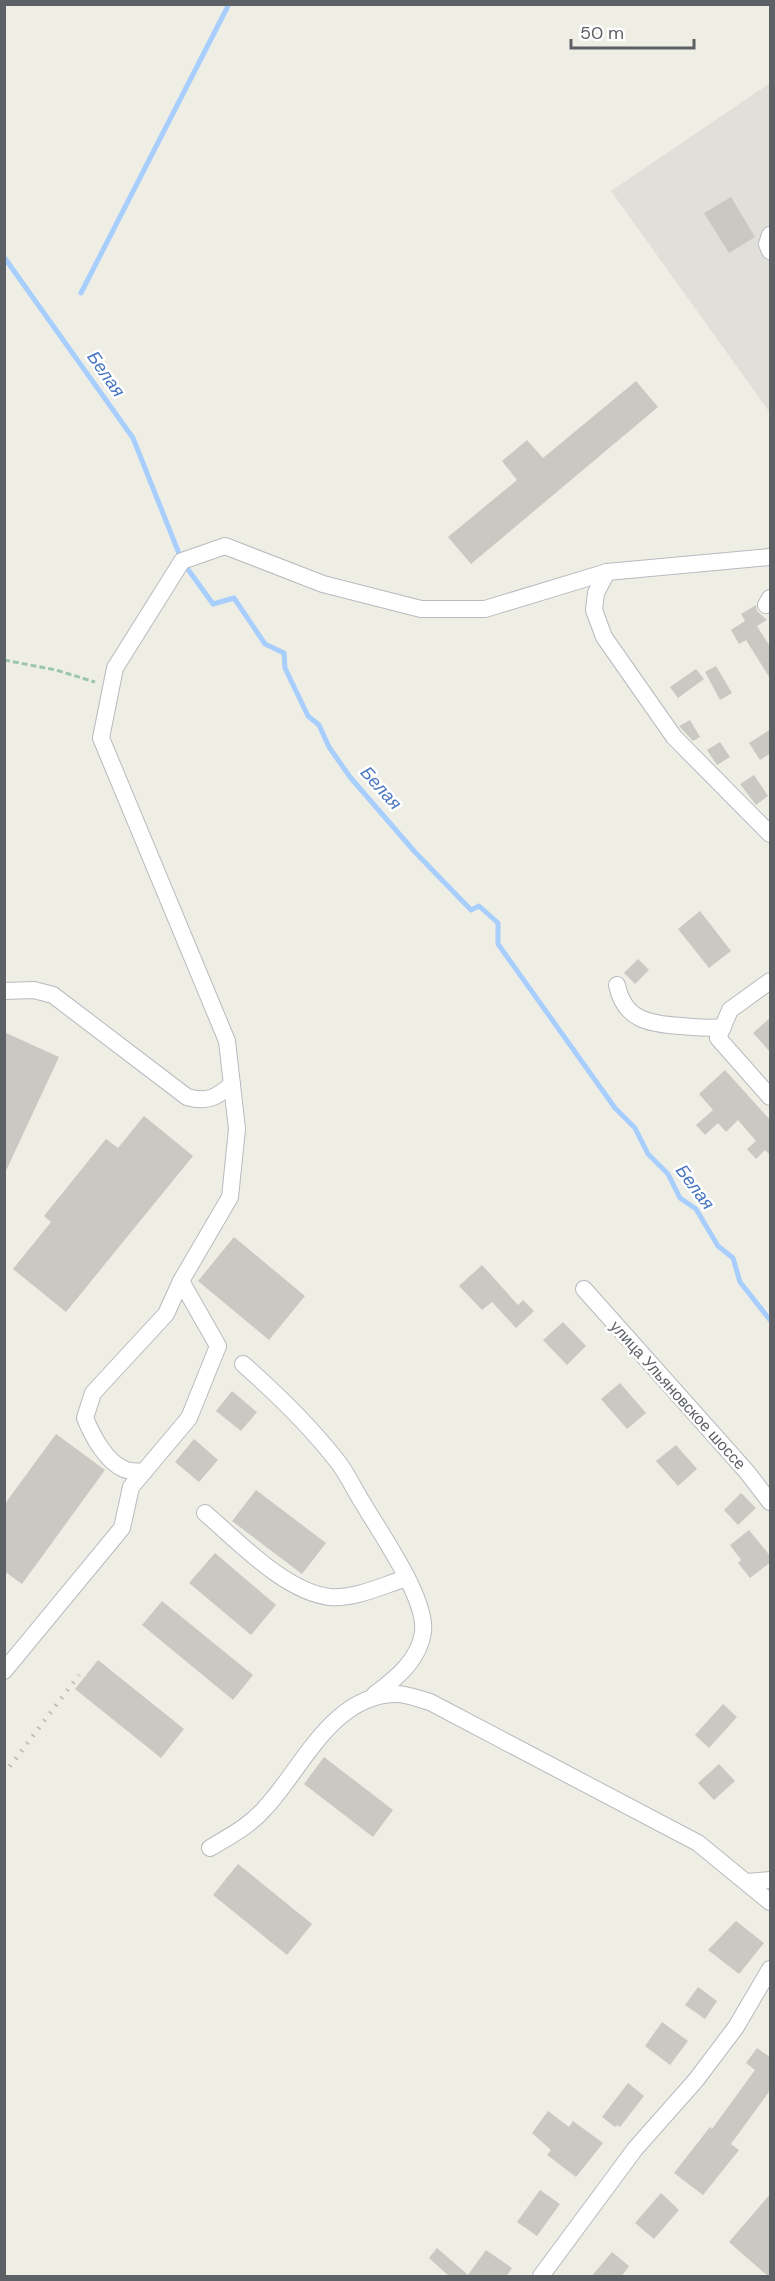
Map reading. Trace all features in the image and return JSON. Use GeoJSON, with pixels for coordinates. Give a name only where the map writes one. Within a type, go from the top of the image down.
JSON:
{"type":"FeatureCollection","features":[{"type":"Feature","properties":{"kind":"street"},"geometry":{"type":"LineString","coordinates":[[771,235],[767,244],[771,251]]}},
{"type":"Feature","properties":{"kind":"street"},"geometry":{"type":"LineString","coordinates":[[144,1472],[123,1469],[112,1459],[93,1436],[85,1418],[93,1393],[166,1314],[181,1281],[230,1197],[237,1129],[227,1041],[101,738],[115,668],[182,561],[225,546],[323,585],[421,609],[485,609],[607,572],[770,556]]}},
{"type":"Feature","properties":{"kind":"street"},"geometry":{"type":"LineString","coordinates":[[607,572],[596,593],[594,610],[604,637],[674,737],[771,834]]}},
{"type":"Feature","properties":{"kind":"street"},"geometry":{"type":"LineString","coordinates":[[771,981],[730,1010],[718,1038],[771,1097]]}},
{"type":"Feature","properties":{"kind":"street"},"geometry":{"type":"LineString","coordinates":[[617,985],[626,1007],[644,1022],[709,1029],[723,1028]]}},
{"type":"Feature","properties":{"kind":"street"},"geometry":{"type":"LineString","coordinates":[[4,991],[34,990],[52,995],[187,1097],[204,1101],[217,1097],[232,1084]]}},
{"type":"Feature","properties":{"kind":"street"},"geometry":{"type":"LineString","coordinates":[[4,1671],[122,1528],[131,1487],[189,1418],[218,1346],[181,1281]]}},
{"type":"Feature","properties":{"kind":"street","name":"улица Ульяновское шоссе"},"geometry":{"type":"LineString","coordinates":[[584,1289],[771,1502]]}},
{"type":"Feature","properties":{"kind":"street"},"geometry":{"type":"LineString","coordinates":[[210,1848],[240,1831],[266,1808],[306,1753],[341,1717],[371,1698],[406,1668],[423,1631],[418,1604],[407,1578],[340,1464],[308,1426],[243,1364]]}},
{"type":"Feature","properties":{"kind":"street"},"geometry":{"type":"LineString","coordinates":[[205,1512],[266,1565],[303,1590],[331,1597],[355,1595],[407,1578]]}},
{"type":"Feature","properties":{"kind":"street"},"geometry":{"type":"LineString","coordinates":[[371,1698],[395,1694],[430,1702],[698,1844],[771,1902]]}},
{"type":"Feature","properties":{"kind":"street"},"geometry":{"type":"LineString","coordinates":[[747,1882],[771,1880]]}},
{"type":"Feature","properties":{"kind":"street"},"geometry":{"type":"LineString","coordinates":[[541,2277],[635,2149],[710,2063],[736,2027],[771,1969]]}},
{"type":"Feature","properties":{"kind":"path"},"geometry":{"type":"LineString","coordinates":[[4,660],[56,670],[95,682]]}},
{"type":"Feature","properties":{"kind":"shaded area"},"geometry":{"type":"Polygon","coordinates":[[[770,83],[770,413],[611,191],[770,83]]]}},
{"type":"Feature","properties":{"kind":"building"},"geometry":{"type":"Polygon","coordinates":[[[731,197],[755,237],[729,253],[704,213],[731,197]]]}},
{"type":"Feature","properties":{"kind":"building"},"geometry":{"type":"Polygon","coordinates":[[[636,381],[658,407],[471,564],[448,537],[517,480],[502,461],[527,440],[543,458],[636,381]]]}},
{"type":"Feature","properties":{"kind":"building"},"geometry":{"type":"Polygon","coordinates":[[[756,605],[757,611],[767,620],[757,626],[771,648],[771,680],[746,640],[739,644],[731,630],[745,621],[741,614],[756,605]]]}},
{"type":"Feature","properties":{"kind":"building"},"geometry":{"type":"Polygon","coordinates":[[[716,666],[732,693],[720,700],[705,672],[716,666]]]}},
{"type":"Feature","properties":{"kind":"building"},"geometry":{"type":"Polygon","coordinates":[[[696,669],[704,679],[678,698],[670,687],[696,669]]]}},
{"type":"Feature","properties":{"kind":"building"},"geometry":{"type":"Polygon","coordinates":[[[690,720],[700,737],[693,741],[679,726],[690,720]]]}},
{"type":"Feature","properties":{"kind":"building"},"geometry":{"type":"Polygon","coordinates":[[[771,729],[771,753],[760,760],[749,743],[771,729]]]}},
{"type":"Feature","properties":{"kind":"building"},"geometry":{"type":"Polygon","coordinates":[[[720,742],[730,757],[717,765],[707,750],[720,742]]]}},
{"type":"Feature","properties":{"kind":"building"},"geometry":{"type":"Polygon","coordinates":[[[754,775],[768,796],[756,805],[740,784],[754,775]]]}},
{"type":"Feature","properties":{"kind":"building"},"geometry":{"type":"Polygon","coordinates":[[[700,911],[731,951],[709,968],[678,929],[700,911]]]}},
{"type":"Feature","properties":{"kind":"building"},"geometry":{"type":"Polygon","coordinates":[[[638,959],[649,970],[635,984],[624,973],[638,959]]]}},
{"type":"Feature","properties":{"kind":"building"},"geometry":{"type":"Polygon","coordinates":[[[771,1017],[771,1053],[753,1033],[771,1017]]]}},
{"type":"Feature","properties":{"kind":"building"},"geometry":{"type":"Polygon","coordinates":[[[4,1032],[59,1057],[4,1175],[4,1032]]]}},
{"type":"Feature","properties":{"kind":"building"},"geometry":{"type":"Polygon","coordinates":[[[725,1070],[771,1121],[771,1156],[765,1150],[756,1159],[747,1149],[756,1141],[738,1120],[726,1132],[718,1123],[705,1135],[696,1125],[713,1110],[699,1094],[725,1070]]]}},
{"type":"Feature","properties":{"kind":"building"},"geometry":{"type":"Polygon","coordinates":[[[144,1116],[193,1156],[66,1312],[13,1269],[51,1222],[44,1216],[106,1139],[118,1148],[144,1116]]]}},
{"type":"Feature","properties":{"kind":"building"},"geometry":{"type":"Polygon","coordinates":[[[234,1237],[305,1296],[269,1340],[198,1281],[234,1237]]]}},
{"type":"Feature","properties":{"kind":"building"},"geometry":{"type":"Polygon","coordinates":[[[482,1265],[518,1305],[523,1300],[534,1311],[516,1328],[492,1302],[482,1310],[459,1286],[482,1265]]]}},
{"type":"Feature","properties":{"kind":"building"},"geometry":{"type":"Polygon","coordinates":[[[563,1322],[586,1346],[567,1365],[543,1340],[563,1322]]]}},
{"type":"Feature","properties":{"kind":"building"},"geometry":{"type":"Polygon","coordinates":[[[620,1383],[646,1413],[627,1429],[601,1399],[620,1383]]]}},
{"type":"Feature","properties":{"kind":"building"},"geometry":{"type":"Polygon","coordinates":[[[232,1391],[257,1412],[241,1431],[216,1411],[232,1391]]]}},
{"type":"Feature","properties":{"kind":"building"},"geometry":{"type":"Polygon","coordinates":[[[56,1434],[105,1470],[22,1584],[4,1571],[4,1505],[56,1434]]]}},
{"type":"Feature","properties":{"kind":"building"},"geometry":{"type":"Polygon","coordinates":[[[194,1439],[218,1460],[199,1482],[175,1462],[194,1439]]]}},
{"type":"Feature","properties":{"kind":"building"},"geometry":{"type":"Polygon","coordinates":[[[676,1445],[697,1469],[678,1486],[656,1461],[676,1445]]]}},
{"type":"Feature","properties":{"kind":"building"},"geometry":{"type":"Polygon","coordinates":[[[256,1490],[326,1543],[302,1574],[232,1521],[256,1490]]]}},
{"type":"Feature","properties":{"kind":"building"},"geometry":{"type":"Polygon","coordinates":[[[741,1493],[756,1508],[738,1525],[724,1510],[741,1493]]]}},
{"type":"Feature","properties":{"kind":"building"},"geometry":{"type":"Polygon","coordinates":[[[749,1530],[771,1557],[771,1562],[750,1578],[738,1563],[741,1560],[730,1545],[749,1530]]]}},
{"type":"Feature","properties":{"kind":"building"},"geometry":{"type":"Polygon","coordinates":[[[215,1553],[276,1605],[251,1635],[189,1583],[215,1553]]]}},
{"type":"Feature","properties":{"kind":"building"},"geometry":{"type":"Polygon","coordinates":[[[162,1601],[253,1675],[233,1700],[142,1625],[162,1601]]]}},
{"type":"Feature","properties":{"kind":"building"},"geometry":{"type":"Polygon","coordinates":[[[98,1660],[184,1729],[161,1758],[75,1689],[98,1660]]]}},
{"type":"Feature","properties":{"kind":"building"},"geometry":{"type":"Polygon","coordinates":[[[723,1704],[737,1717],[709,1748],[695,1735],[723,1704]]]}},
{"type":"Feature","properties":{"kind":"building"},"geometry":{"type":"Polygon","coordinates":[[[324,1757],[393,1810],[373,1837],[304,1784],[324,1757]]]}},
{"type":"Feature","properties":{"kind":"building"},"geometry":{"type":"Polygon","coordinates":[[[719,1764],[735,1781],[714,1800],[698,1783],[719,1764]]]}},
{"type":"Feature","properties":{"kind":"building"},"geometry":{"type":"Polygon","coordinates":[[[238,1864],[312,1924],[287,1955],[213,1895],[238,1864]]]}},
{"type":"Feature","properties":{"kind":"building"},"geometry":{"type":"Polygon","coordinates":[[[736,1921],[764,1943],[739,1974],[708,1950],[736,1921]]]}},
{"type":"Feature","properties":{"kind":"building"},"geometry":{"type":"Polygon","coordinates":[[[698,1987],[717,2001],[705,2019],[685,2005],[698,1987]]]}},
{"type":"Feature","properties":{"kind":"building"},"geometry":{"type":"Polygon","coordinates":[[[662,2022],[688,2041],[670,2065],[645,2046],[662,2022]]]}},
{"type":"Feature","properties":{"kind":"building"},"geometry":{"type":"Polygon","coordinates":[[[757,2048],[771,2058],[771,2089],[731,2144],[739,2150],[703,2195],[674,2173],[710,2127],[712,2129],[755,2070],[746,2063],[757,2048]]]}},
{"type":"Feature","properties":{"kind":"building"},"geometry":{"type":"Polygon","coordinates":[[[628,2083],[644,2096],[620,2127],[617,2125],[615,2127],[602,2117],[628,2083]]]}},
{"type":"Feature","properties":{"kind":"building"},"geometry":{"type":"Polygon","coordinates":[[[548,2111],[569,2127],[573,2121],[603,2143],[576,2177],[547,2155],[551,2150],[532,2133],[548,2111]]]}},
{"type":"Feature","properties":{"kind":"building"},"geometry":{"type":"Polygon","coordinates":[[[540,2190],[560,2204],[537,2236],[517,2222],[540,2190]]]}},
{"type":"Feature","properties":{"kind":"building"},"geometry":{"type":"Polygon","coordinates":[[[661,2193],[679,2210],[654,2239],[635,2223],[661,2193]]]}},
{"type":"Feature","properties":{"kind":"building"},"geometry":{"type":"Polygon","coordinates":[[[771,2193],[771,2277],[769,2277],[729,2242],[771,2193]]]}},
{"type":"Feature","properties":{"kind":"building"},"geometry":{"type":"Polygon","coordinates":[[[437,2248],[468,2275],[486,2250],[512,2268],[506,2277],[450,2277],[429,2258],[437,2248]]]}},
{"type":"Feature","properties":{"kind":"building"},"geometry":{"type":"Polygon","coordinates":[[[612,2252],[629,2266],[621,2277],[591,2277],[612,2252]]]}},
{"type":"Feature","properties":{"kind":"waterway"},"geometry":{"type":"LineString","coordinates":[[81,293],[229,4]]}},
{"type":"Feature","properties":{"kind":"waterway","name":"Белая"},"geometry":{"type":"LineString","coordinates":[[4,257],[133,438],[182,561],[213,604],[234,598],[265,644],[284,653],[285,668],[308,716],[319,725],[329,747],[350,777],[414,851],[471,910],[479,906],[498,923],[498,944],[615,1108],[635,1128],[648,1154],[668,1174],[680,1198],[696,1209],[718,1246],[733,1258],[740,1282],[770,1320]]}},
{"type":"Feature","properties":{"kind":"railway"},"geometry":{"type":"LineString","coordinates":[[4,1774],[79,1675]]}}]}
